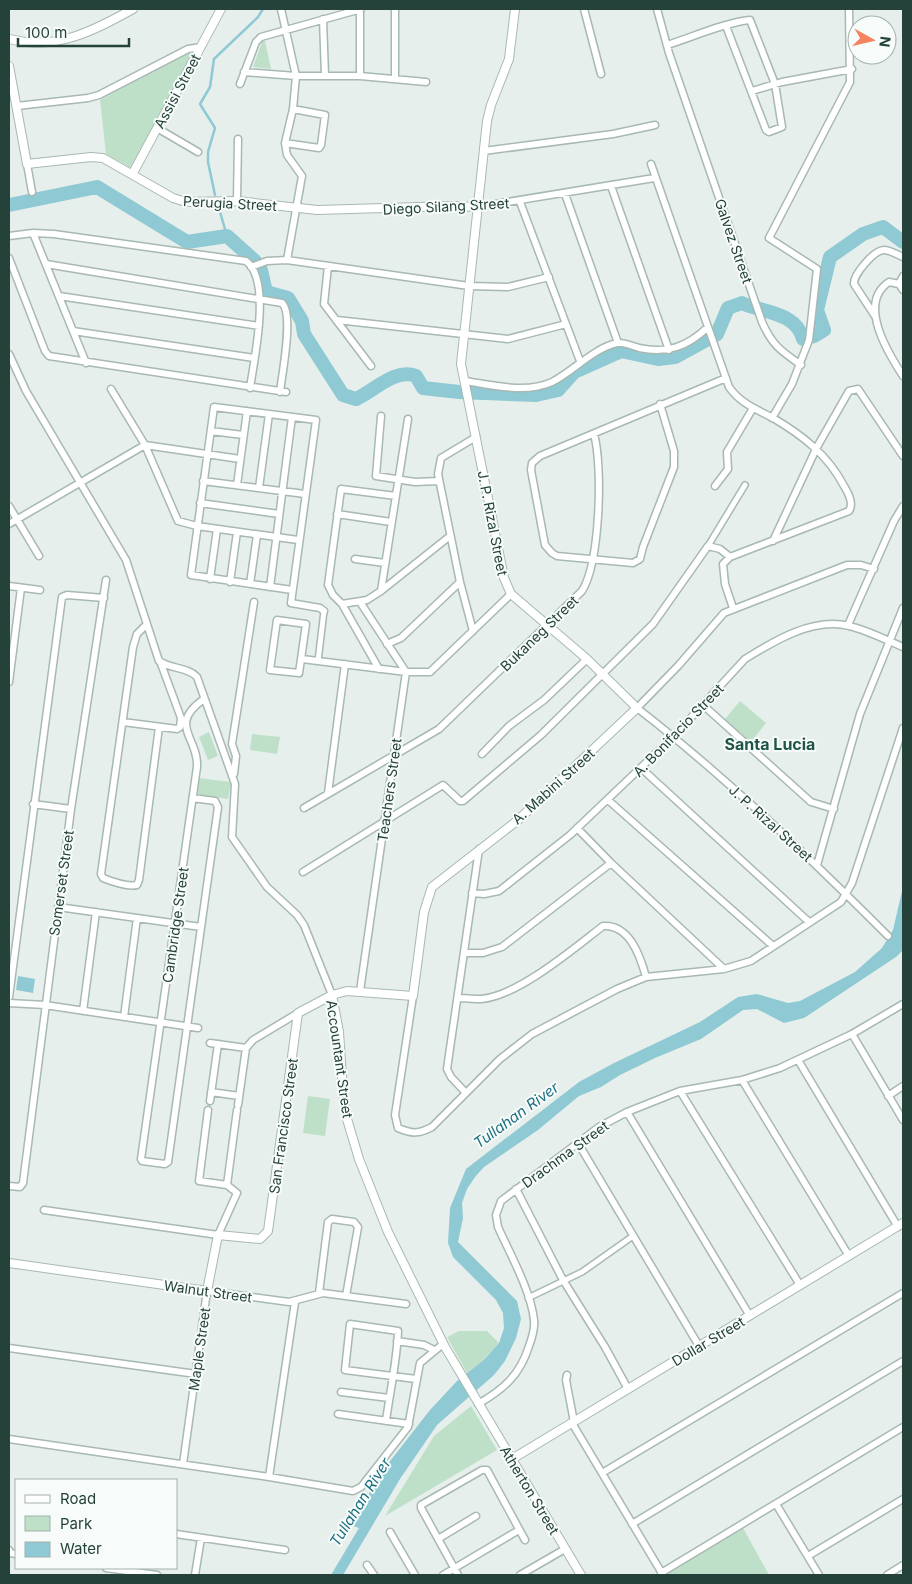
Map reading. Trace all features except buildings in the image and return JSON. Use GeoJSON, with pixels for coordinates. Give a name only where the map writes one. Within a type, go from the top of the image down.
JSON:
{"type":"FeatureCollection","features":[{"type":"Feature","properties":{"kind":"street"},"geometry":{"type":"LineString","coordinates":[[9,39],[36,42],[80,36],[133,9]]}},
{"type":"Feature","properties":{"kind":"street","name":"Assisi Street"},"geometry":{"type":"LineString","coordinates":[[133,173],[221,9]]}},
{"type":"Feature","properties":{"kind":"street"},"geometry":{"type":"LineString","coordinates":[[281,9],[284,30],[296,76],[293,109],[285,142],[287,155],[302,176],[287,260]]}},
{"type":"Feature","properties":{"kind":"street"},"geometry":{"type":"LineString","coordinates":[[240,84],[256,42],[261,37],[360,9],[360,76]]}},
{"type":"Feature","properties":{"kind":"street"},"geometry":{"type":"LineString","coordinates":[[395,9],[395,79]]}},
{"type":"Feature","properties":{"kind":"street","name":"J. P. Rizal Street"},"geometry":{"type":"LineString","coordinates":[[515,9],[509,59],[491,105],[484,151],[461,364],[504,578],[511,594],[587,659],[637,708],[674,736],[817,865],[888,936]]}},
{"type":"Feature","properties":{"kind":"street"},"geometry":{"type":"LineString","coordinates":[[584,9],[601,74]]}},
{"type":"Feature","properties":{"kind":"street","name":"Galvez Street"},"geometry":{"type":"LineString","coordinates":[[657,9],[667,45],[756,306],[771,341],[781,352],[802,365]]}},
{"type":"Feature","properties":{"kind":"street"},"geometry":{"type":"LineString","coordinates":[[772,418],[802,365],[809,340],[817,269],[769,238],[850,82],[852,68],[849,9]]}},
{"type":"Feature","properties":{"kind":"street"},"geometry":{"type":"LineString","coordinates":[[323,20],[325,76]]}},
{"type":"Feature","properties":{"kind":"street"},"geometry":{"type":"LineString","coordinates":[[667,45],[726,26],[746,20],[752,22],[775,84],[783,125],[769,132],[765,128],[726,26]]}},
{"type":"Feature","properties":{"kind":"street"},"geometry":{"type":"LineString","coordinates":[[17,106],[94,97],[188,49],[201,47]]}},
{"type":"Feature","properties":{"kind":"street"},"geometry":{"type":"LineString","coordinates":[[9,66],[32,192]]}},
{"type":"Feature","properties":{"kind":"street"},"geometry":{"type":"LineString","coordinates":[[752,92],[775,84],[852,68]]}},
{"type":"Feature","properties":{"kind":"street"},"geometry":{"type":"LineString","coordinates":[[244,72],[296,76],[360,76],[426,82]]}},
{"type":"Feature","properties":{"kind":"street"},"geometry":{"type":"LineString","coordinates":[[285,142],[319,148],[321,145],[325,115],[293,109]]}},
{"type":"Feature","properties":{"kind":"street"},"geometry":{"type":"LineString","coordinates":[[484,151],[613,134],[655,125]]}},
{"type":"Feature","properties":{"kind":"street"},"geometry":{"type":"LineString","coordinates":[[157,128],[198,152]]}},
{"type":"Feature","properties":{"kind":"street"},"geometry":{"type":"LineString","coordinates":[[237,201],[238,140]]}},
{"type":"Feature","properties":{"kind":"street","name":"Perugia Street"},"geometry":{"type":"LineString","coordinates":[[27,164],[97,156],[133,173],[179,200],[193,202],[237,201],[295,207]]}},
{"type":"Feature","properties":{"kind":"street"},"geometry":{"type":"LineString","coordinates":[[650,164],[715,342],[726,378],[734,394],[817,448],[841,481],[850,498],[851,508],[849,511],[730,557],[723,564],[725,584],[733,608]]}},
{"type":"Feature","properties":{"kind":"street","name":"Diego Silang Street"},"geometry":{"type":"LineString","coordinates":[[295,207],[347,210],[452,206],[477,208],[654,178]]}},
{"type":"Feature","properties":{"kind":"street"},"geometry":{"type":"LineString","coordinates":[[611,186],[668,350]]}},
{"type":"Feature","properties":{"kind":"street"},"geometry":{"type":"LineString","coordinates":[[565,194],[618,343]]}},
{"type":"Feature","properties":{"kind":"street"},"geometry":{"type":"LineString","coordinates":[[520,202],[580,361]]}},
{"type":"Feature","properties":{"kind":"street"},"geometry":{"type":"LineString","coordinates":[[9,236],[33,232],[242,259],[251,267],[260,299],[259,326],[250,388]]}},
{"type":"Feature","properties":{"kind":"street"},"geometry":{"type":"LineString","coordinates":[[33,232],[86,363]]}},
{"type":"Feature","properties":{"kind":"street"},"geometry":{"type":"LineString","coordinates":[[903,257],[885,250],[880,251],[865,263],[854,279],[854,284],[875,316],[884,345],[903,376]]}},
{"type":"Feature","properties":{"kind":"street"},"geometry":{"type":"LineString","coordinates":[[9,258],[45,351],[55,359],[283,392],[287,309],[282,303],[46,264]]}},
{"type":"Feature","properties":{"kind":"street"},"geometry":{"type":"LineString","coordinates":[[251,267],[267,261],[287,260],[469,286],[508,287],[549,277]]}},
{"type":"Feature","properties":{"kind":"street"},"geometry":{"type":"LineString","coordinates":[[328,266],[324,304],[371,366]]}},
{"type":"Feature","properties":{"kind":"street"},"geometry":{"type":"LineString","coordinates":[[899,284],[903,276]]}},
{"type":"Feature","properties":{"kind":"street"},"geometry":{"type":"LineString","coordinates":[[875,316],[880,291],[884,285],[889,282],[899,284],[903,290]]}},
{"type":"Feature","properties":{"kind":"street"},"geometry":{"type":"LineString","coordinates":[[59,296],[259,326]]}},
{"type":"Feature","properties":{"kind":"street"},"geometry":{"type":"LineString","coordinates":[[337,320],[463,336],[508,339],[566,324]]}},
{"type":"Feature","properties":{"kind":"street"},"geometry":{"type":"LineString","coordinates":[[466,384],[532,386],[551,382],[580,361],[618,343],[654,351],[668,350],[696,338],[709,329]]}},
{"type":"Feature","properties":{"kind":"street"},"geometry":{"type":"LineString","coordinates":[[73,331],[254,358]]}},
{"type":"Feature","properties":{"kind":"street"},"geometry":{"type":"LineString","coordinates":[[9,354],[26,391],[126,560],[146,625],[182,724],[176,729],[123,722]]}},
{"type":"Feature","properties":{"kind":"street"},"geometry":{"type":"LineString","coordinates":[[660,404],[674,451],[674,467],[640,559],[633,563],[558,556],[552,553],[545,545],[531,470],[532,463],[540,456],[660,404],[726,378]]}},
{"type":"Feature","properties":{"kind":"street"},"geometry":{"type":"LineString","coordinates":[[111,389],[145,446],[178,521],[197,526],[298,540]]}},
{"type":"Feature","properties":{"kind":"street"},"geometry":{"type":"LineString","coordinates":[[774,541],[817,448],[849,391],[858,390],[903,456]]}},
{"type":"Feature","properties":{"kind":"street"},"geometry":{"type":"LineString","coordinates":[[292,590],[191,575],[214,407],[315,419],[316,422],[298,540],[292,590],[290,603],[320,608],[324,611],[318,661]]}},
{"type":"Feature","properties":{"kind":"street"},"geometry":{"type":"LineString","coordinates":[[715,486],[728,467],[727,452],[753,408]]}},
{"type":"Feature","properties":{"kind":"street"},"geometry":{"type":"LineString","coordinates":[[237,485],[247,411]]}},
{"type":"Feature","properties":{"kind":"street"},"geometry":{"type":"LineString","coordinates":[[259,488],[269,414]]}},
{"type":"Feature","properties":{"kind":"street"},"geometry":{"type":"LineString","coordinates":[[381,416],[375,474],[398,480],[438,481]]}},
{"type":"Feature","properties":{"kind":"street"},"geometry":{"type":"LineString","coordinates":[[270,587],[292,417]]}},
{"type":"Feature","properties":{"kind":"street"},"geometry":{"type":"LineString","coordinates":[[381,591],[408,419]]}},
{"type":"Feature","properties":{"kind":"street"},"geometry":{"type":"LineString","coordinates":[[211,431],[243,435]]}},
{"type":"Feature","properties":{"kind":"street","name":"Bukaneg Street"},"geometry":{"type":"LineString","coordinates":[[304,808],[439,729],[582,591],[588,581],[594,560],[600,466],[594,434]]}},
{"type":"Feature","properties":{"kind":"street"},"geometry":{"type":"LineString","coordinates":[[473,631],[460,582],[438,481],[438,468],[441,458],[476,437]]}},
{"type":"Feature","properties":{"kind":"street"},"geometry":{"type":"LineString","coordinates":[[9,524],[145,446],[240,458]]}},
{"type":"Feature","properties":{"kind":"street"},"geometry":{"type":"LineString","coordinates":[[204,481],[305,494]]}},
{"type":"Feature","properties":{"kind":"street"},"geometry":{"type":"LineString","coordinates":[[303,872],[445,785],[460,801],[463,801],[541,735],[654,624],[708,546],[745,485]]}},
{"type":"Feature","properties":{"kind":"street"},"geometry":{"type":"LineString","coordinates":[[379,669],[342,604],[332,595],[328,586],[341,488],[396,496]]}},
{"type":"Feature","properties":{"kind":"street"},"geometry":{"type":"LineString","coordinates":[[200,503],[279,514]]}},
{"type":"Feature","properties":{"kind":"street"},"geometry":{"type":"LineString","coordinates":[[9,506],[39,556]]}},
{"type":"Feature","properties":{"kind":"street"},"geometry":{"type":"LineString","coordinates":[[848,625],[903,506]]}},
{"type":"Feature","properties":{"kind":"street"},"geometry":{"type":"LineString","coordinates":[[337,514],[391,522]]}},
{"type":"Feature","properties":{"kind":"street"},"geometry":{"type":"LineString","coordinates":[[210,579],[217,529]]}},
{"type":"Feature","properties":{"kind":"street"},"geometry":{"type":"LineString","coordinates":[[230,582],[237,532]]}},
{"type":"Feature","properties":{"kind":"street"},"geometry":{"type":"LineString","coordinates":[[250,584],[257,534]]}},
{"type":"Feature","properties":{"kind":"street"},"geometry":{"type":"LineString","coordinates":[[342,604],[360,602],[381,591],[450,536]]}},
{"type":"Feature","properties":{"kind":"street"},"geometry":{"type":"LineString","coordinates":[[708,546],[720,549],[730,557]]}},
{"type":"Feature","properties":{"kind":"street"},"geometry":{"type":"LineString","coordinates":[[355,559],[385,563]]}},
{"type":"Feature","properties":{"kind":"street","name":"A. Mabini Street"},"geometry":{"type":"LineString","coordinates":[[466,1093],[432,1127],[419,1134],[408,1133],[398,1128],[395,1115],[424,912],[432,887],[542,798],[637,708],[678,666],[724,613],[847,565],[861,565],[874,569]]}},
{"type":"Feature","properties":{"kind":"street","name":"Somerset Street"},"geometry":{"type":"LineString","coordinates":[[9,1186],[20,1187],[23,1183],[58,907],[106,580]]}},
{"type":"Feature","properties":{"kind":"street"},"geometry":{"type":"LineString","coordinates":[[387,644],[400,638],[460,582]]}},
{"type":"Feature","properties":{"kind":"street"},"geometry":{"type":"LineString","coordinates":[[9,586],[40,590]]}},
{"type":"Feature","properties":{"kind":"street"},"geometry":{"type":"LineString","coordinates":[[9,682],[12,628],[22,588]]}},
{"type":"Feature","properties":{"kind":"street"},"geometry":{"type":"LineString","coordinates":[[302,659],[406,672],[430,672],[511,594]]}},
{"type":"Feature","properties":{"kind":"street"},"geometry":{"type":"LineString","coordinates":[[9,997],[33,804],[64,595],[104,598]]}},
{"type":"Feature","properties":{"kind":"street"},"geometry":{"type":"LineString","coordinates":[[233,778],[236,756],[232,744],[254,602]]}},
{"type":"Feature","properties":{"kind":"street"},"geometry":{"type":"LineString","coordinates":[[360,602],[406,672]]}},
{"type":"Feature","properties":{"kind":"street"},"geometry":{"type":"LineString","coordinates":[[817,865],[860,714],[903,608]]}},
{"type":"Feature","properties":{"kind":"street"},"geometry":{"type":"LineString","coordinates":[[277,620],[306,624],[302,659],[299,673],[270,670],[277,620]]}},
{"type":"Feature","properties":{"kind":"street","name":"A. Bonifacio Street"},"geometry":{"type":"LineString","coordinates":[[472,893],[493,893],[506,886],[577,828],[674,736],[745,660],[766,646],[810,627],[825,624],[848,625],[903,647]]}},
{"type":"Feature","properties":{"kind":"street"},"geometry":{"type":"LineString","coordinates":[[146,625],[135,639],[101,874],[104,878],[132,886],[137,885],[139,880],[159,727]]}},
{"type":"Feature","properties":{"kind":"street"},"geometry":{"type":"LineString","coordinates":[[482,754],[510,726],[544,700],[587,659]]}},
{"type":"Feature","properties":{"kind":"street"},"geometry":{"type":"LineString","coordinates":[[160,661],[166,666],[194,674],[233,778]]}},
{"type":"Feature","properties":{"kind":"street"},"geometry":{"type":"LineString","coordinates":[[328,793],[346,664]]}},
{"type":"Feature","properties":{"kind":"street","name":"Teachers Street"},"geometry":{"type":"LineString","coordinates":[[360,992],[406,672]]}},
{"type":"Feature","properties":{"kind":"street","name":"Cambridge Street"},"geometry":{"type":"LineString","coordinates":[[186,1026],[167,1164],[141,1161],[198,760],[187,736],[187,721],[192,708],[204,698]]}},
{"type":"Feature","properties":{"kind":"street"},"geometry":{"type":"LineString","coordinates":[[703,705],[811,802],[834,809]]}},
{"type":"Feature","properties":{"kind":"street"},"geometry":{"type":"LineString","coordinates":[[479,848],[447,1069],[451,1077],[466,1093],[500,1059],[532,1034],[617,988],[646,977],[724,969],[751,961],[841,902],[847,894],[903,728]]}},
{"type":"Feature","properties":{"kind":"street"},"geometry":{"type":"LineString","coordinates":[[641,768],[810,922]]}},
{"type":"Feature","properties":{"kind":"street","name":"Accountant Street"},"geometry":{"type":"LineString","coordinates":[[233,778],[235,790],[232,837],[262,880],[297,915],[304,925],[332,995],[339,1032],[344,1106],[359,1159],[402,1263],[443,1344],[477,1402]]}},
{"type":"Feature","properties":{"kind":"street"},"geometry":{"type":"LineString","coordinates":[[186,1026],[218,807],[215,801],[193,798]]}},
{"type":"Feature","properties":{"kind":"street"},"geometry":{"type":"LineString","coordinates":[[608,800],[773,946]]}},
{"type":"Feature","properties":{"kind":"street"},"geometry":{"type":"LineString","coordinates":[[33,804],[72,809]]}},
{"type":"Feature","properties":{"kind":"street"},"geometry":{"type":"LineString","coordinates":[[577,828],[611,863],[724,969]]}},
{"type":"Feature","properties":{"kind":"street"},"geometry":{"type":"LineString","coordinates":[[464,953],[483,953],[502,947],[611,863]]}},
{"type":"Feature","properties":{"kind":"street"},"geometry":{"type":"LineString","coordinates":[[58,907],[201,927]]}},
{"type":"Feature","properties":{"kind":"street"},"geometry":{"type":"LineString","coordinates":[[84,1011],[96,912]]}},
{"type":"Feature","properties":{"kind":"street"},"geometry":{"type":"LineString","coordinates":[[124,1017],[137,918]]}},
{"type":"Feature","properties":{"kind":"street"},"geometry":{"type":"LineString","coordinates":[[458,998],[482,999],[507,991],[557,960],[603,926],[612,925],[620,929],[634,944],[646,977]]}},
{"type":"Feature","properties":{"kind":"street"},"geometry":{"type":"LineString","coordinates":[[227,1185],[246,1048],[253,1040],[332,995],[347,991],[413,996]]}},
{"type":"Feature","properties":{"kind":"street"},"geometry":{"type":"LineString","coordinates":[[9,1002],[45,1005],[198,1028]]}},
{"type":"Feature","properties":{"kind":"street","name":"Drachma Street"},"geometry":{"type":"LineString","coordinates":[[477,1402],[510,1380],[523,1366],[532,1338],[534,1321],[528,1298],[498,1227],[496,1215],[500,1201],[599,1127],[627,1112],[680,1091],[742,1080],[798,1060],[852,1034],[903,1004]]}},
{"type":"Feature","properties":{"kind":"street","name":"San Francisco Street"},"geometry":{"type":"LineString","coordinates":[[218,1235],[263,1238],[269,1226],[298,1013]]}},
{"type":"Feature","properties":{"kind":"street"},"geometry":{"type":"LineString","coordinates":[[852,1034],[903,1120]]}},
{"type":"Feature","properties":{"kind":"street"},"geometry":{"type":"LineString","coordinates":[[210,1043],[246,1048]]}},
{"type":"Feature","properties":{"kind":"street"},"geometry":{"type":"LineString","coordinates":[[210,1101],[218,1044]]}},
{"type":"Feature","properties":{"kind":"street"},"geometry":{"type":"LineString","coordinates":[[798,1060],[900,1225]]}},
{"type":"Feature","properties":{"kind":"street"},"geometry":{"type":"LineString","coordinates":[[742,1080],[849,1256]]}},
{"type":"Feature","properties":{"kind":"street"},"geometry":{"type":"LineString","coordinates":[[888,1096],[903,1086]]}},
{"type":"Feature","properties":{"kind":"street"},"geometry":{"type":"LineString","coordinates":[[680,1091],[800,1285]]}},
{"type":"Feature","properties":{"kind":"street"},"geometry":{"type":"LineString","coordinates":[[211,1092],[239,1096]]}},
{"type":"Feature","properties":{"kind":"street"},"geometry":{"type":"LineString","coordinates":[[44,1210],[218,1235],[236,1196],[236,1190],[227,1185],[199,1181],[208,1110]]}},
{"type":"Feature","properties":{"kind":"street"},"geometry":{"type":"LineString","coordinates":[[627,1112],[750,1316]]}},
{"type":"Feature","properties":{"kind":"street"},"geometry":{"type":"LineString","coordinates":[[578,1143],[699,1346]]}},
{"type":"Feature","properties":{"kind":"street"},"geometry":{"type":"LineString","coordinates":[[516,1189],[563,1280],[605,1347],[628,1389]]}},
{"type":"Feature","properties":{"kind":"street"},"geometry":{"type":"LineString","coordinates":[[318,1293],[328,1222],[332,1219],[354,1222],[358,1227],[346,1296]]}},
{"type":"Feature","properties":{"kind":"street","name":"Dollar Street"},"geometry":{"type":"LineString","coordinates":[[512,1459],[900,1225]]}},
{"type":"Feature","properties":{"kind":"street","name":"Maple Street"},"geometry":{"type":"LineString","coordinates":[[183,1464],[208,1290],[218,1235]]}},
{"type":"Feature","properties":{"kind":"street"},"geometry":{"type":"LineString","coordinates":[[528,1298],[582,1272],[633,1236]]}},
{"type":"Feature","properties":{"kind":"street","name":"Walnut Street"},"geometry":{"type":"LineString","coordinates":[[9,1263],[295,1302],[318,1293],[406,1304]]}},
{"type":"Feature","properties":{"kind":"street"},"geometry":{"type":"LineString","coordinates":[[602,1474],[903,1293]]}},
{"type":"Feature","properties":{"kind":"street"},"geometry":{"type":"LineString","coordinates":[[269,1477],[295,1302]]}},
{"type":"Feature","properties":{"kind":"street"},"geometry":{"type":"LineString","coordinates":[[386,1421],[392,1376],[397,1341],[397,1330],[349,1325],[344,1369],[392,1376],[416,1379]]}},
{"type":"Feature","properties":{"kind":"street"},"geometry":{"type":"LineString","coordinates":[[397,1341],[421,1344],[434,1350]]}},
{"type":"Feature","properties":{"kind":"street"},"geometry":{"type":"LineString","coordinates":[[9,1439],[269,1477],[349,1491],[361,1487],[410,1424],[420,1363],[443,1344]]}},
{"type":"Feature","properties":{"kind":"street"},"geometry":{"type":"LineString","coordinates":[[9,1348],[196,1374]]}},
{"type":"Feature","properties":{"kind":"street"},"geometry":{"type":"LineString","coordinates":[[632,1524],[903,1361]]}},
{"type":"Feature","properties":{"kind":"street"},"geometry":{"type":"LineString","coordinates":[[567,1375],[566,1380],[573,1422],[662,1574],[903,1427]]}},
{"type":"Feature","properties":{"kind":"street"},"geometry":{"type":"LineString","coordinates":[[341,1392],[389,1398]]}},
{"type":"Feature","properties":{"kind":"street","name":"Atherton Street"},"geometry":{"type":"LineString","coordinates":[[477,1402],[581,1575]]}},
{"type":"Feature","properties":{"kind":"street"},"geometry":{"type":"LineString","coordinates":[[338,1414],[410,1424]]}},
{"type":"Feature","properties":{"kind":"street"},"geometry":{"type":"LineString","coordinates":[[456,1572],[420,1508],[421,1505],[484,1469],[487,1470],[525,1540]]}},
{"type":"Feature","properties":{"kind":"street"},"geometry":{"type":"LineString","coordinates":[[808,1556],[903,1499]]}},
{"type":"Feature","properties":{"kind":"street"},"geometry":{"type":"LineString","coordinates":[[776,1504],[819,1575]]}},
{"type":"Feature","properties":{"kind":"street"},"geometry":{"type":"LineString","coordinates":[[438,1539],[476,1516]]}},
{"type":"Feature","properties":{"kind":"street"},"geometry":{"type":"LineString","coordinates":[[444,1575],[456,1572],[519,1530]]}},
{"type":"Feature","properties":{"kind":"street"},"geometry":{"type":"LineString","coordinates":[[390,1532],[415,1575]]}},
{"type":"Feature","properties":{"kind":"street"},"geometry":{"type":"LineString","coordinates":[[178,1534],[285,1550]]}},
{"type":"Feature","properties":{"kind":"street"},"geometry":{"type":"LineString","coordinates":[[195,1575],[201,1538]]}},
{"type":"Feature","properties":{"kind":"street"},"geometry":{"type":"LineString","coordinates":[[9,1542],[9,1549]]}},
{"type":"Feature","properties":{"kind":"street"},"geometry":{"type":"LineString","coordinates":[[520,1575],[565,1549]]}},
{"type":"Feature","properties":{"kind":"street"},"geometry":{"type":"LineString","coordinates":[[367,1565],[374,1575]]}},
{"type":"Feature","properties":{"kind":"street"},"geometry":{"type":"LineString","coordinates":[[887,1575],[903,1565]]}},
{"type":"Feature","properties":{"kind":"street"},"geometry":{"type":"LineString","coordinates":[[113,1569],[157,1575]]}},
{"type":"Feature","properties":{"kind":"green space"},"geometry":{"type":"Polygon","coordinates":[[[265,41],[271,69],[253,67],[262,42],[265,41]]]}},
{"type":"Feature","properties":{"kind":"green space"},"geometry":{"type":"Polygon","coordinates":[[[188,51],[194,51],[193,57],[131,168],[106,154],[100,100],[188,51]]]}},
{"type":"Feature","properties":{"kind":"green space"},"geometry":{"type":"Polygon","coordinates":[[[740,701],[766,723],[751,742],[725,719],[740,701]]]}},
{"type":"Feature","properties":{"kind":"green space"},"geometry":{"type":"Polygon","coordinates":[[[209,732],[218,756],[208,760],[199,737],[209,732]]]}},
{"type":"Feature","properties":{"kind":"green space"},"geometry":{"type":"Polygon","coordinates":[[[252,734],[280,737],[277,754],[250,750],[252,734]]]}},
{"type":"Feature","properties":{"kind":"green space"},"geometry":{"type":"Polygon","coordinates":[[[199,778],[231,782],[228,799],[196,794],[199,778]]]}},
{"type":"Feature","properties":{"kind":"green space"},"geometry":{"type":"Polygon","coordinates":[[[308,1096],[330,1099],[325,1136],[303,1133],[308,1096]]]}},
{"type":"Feature","properties":{"kind":"green space"},"geometry":{"type":"Polygon","coordinates":[[[459,1331],[487,1331],[499,1343],[485,1359],[467,1373],[447,1337],[459,1331]]]}},
{"type":"Feature","properties":{"kind":"green space"},"geometry":{"type":"Polygon","coordinates":[[[471,1406],[497,1450],[385,1516],[434,1436],[471,1406]]]}},
{"type":"Feature","properties":{"kind":"green space"},"geometry":{"type":"Polygon","coordinates":[[[743,1528],[769,1575],[667,1574],[743,1528]]]}},
{"type":"Feature","properties":{"kind":"water"},"geometry":{"type":"Polygon","coordinates":[[[903,868],[903,950],[896,957],[804,1018],[784,1023],[757,1009],[743,1010],[701,1039],[655,1058],[620,1075],[601,1087],[579,1096],[538,1130],[484,1167],[475,1177],[467,1189],[462,1203],[463,1218],[458,1242],[517,1301],[521,1319],[516,1338],[505,1361],[494,1375],[437,1425],[400,1479],[343,1575],[331,1575],[359,1528],[353,1526],[376,1479],[430,1410],[457,1381],[485,1359],[499,1343],[504,1328],[503,1313],[496,1300],[453,1257],[448,1243],[450,1208],[466,1169],[579,1082],[700,1022],[738,997],[757,994],[788,1003],[800,1001],[855,972],[882,948],[893,930],[902,891],[903,868]]]}},
{"type":"Feature","properties":{"kind":"water"},"geometry":{"type":"Polygon","coordinates":[[[18,976],[35,979],[33,993],[16,990],[18,976]]]}},
{"type":"Feature","properties":{"kind":"waterway"},"geometry":{"type":"LineString","coordinates":[[215,195],[208,162],[208,152],[215,128],[200,104],[210,87],[214,59],[258,17],[263,9]]}},
{"type":"Feature","properties":{"kind":"waterway"},"geometry":{"type":"LineString","coordinates":[[9,205],[97,187],[187,242],[227,236],[255,261]]}},
{"type":"Feature","properties":{"kind":"waterway"},"geometry":{"type":"LineString","coordinates":[[218,205],[227,236]]}},
{"type":"Feature","properties":{"kind":"waterway"},"geometry":{"type":"LineString","coordinates":[[261,270],[266,292],[288,298],[302,321],[304,334],[343,395],[356,399],[393,378],[408,374],[416,376],[423,388],[459,392],[536,395],[558,390],[574,372],[621,351],[658,359],[675,357],[717,334],[728,308],[742,303],[786,318],[799,330],[803,339],[814,336],[824,330],[817,310],[830,257],[863,234],[883,227],[903,242]]}},
{"type":"Feature","properties":{"kind":"district","name":"Santa Lucia"},"geometry":{"type":"Point","coordinates":[770,744]}},
{"type":"Feature","properties":{"kind":"water label","name":"Tullahan River"},"geometry":{"type":"Point","coordinates":[516,1115]}},
{"type":"Feature","properties":{"kind":"water label","name":"Tullahan River"},"geometry":{"type":"Point","coordinates":[360,1502]}}]}
